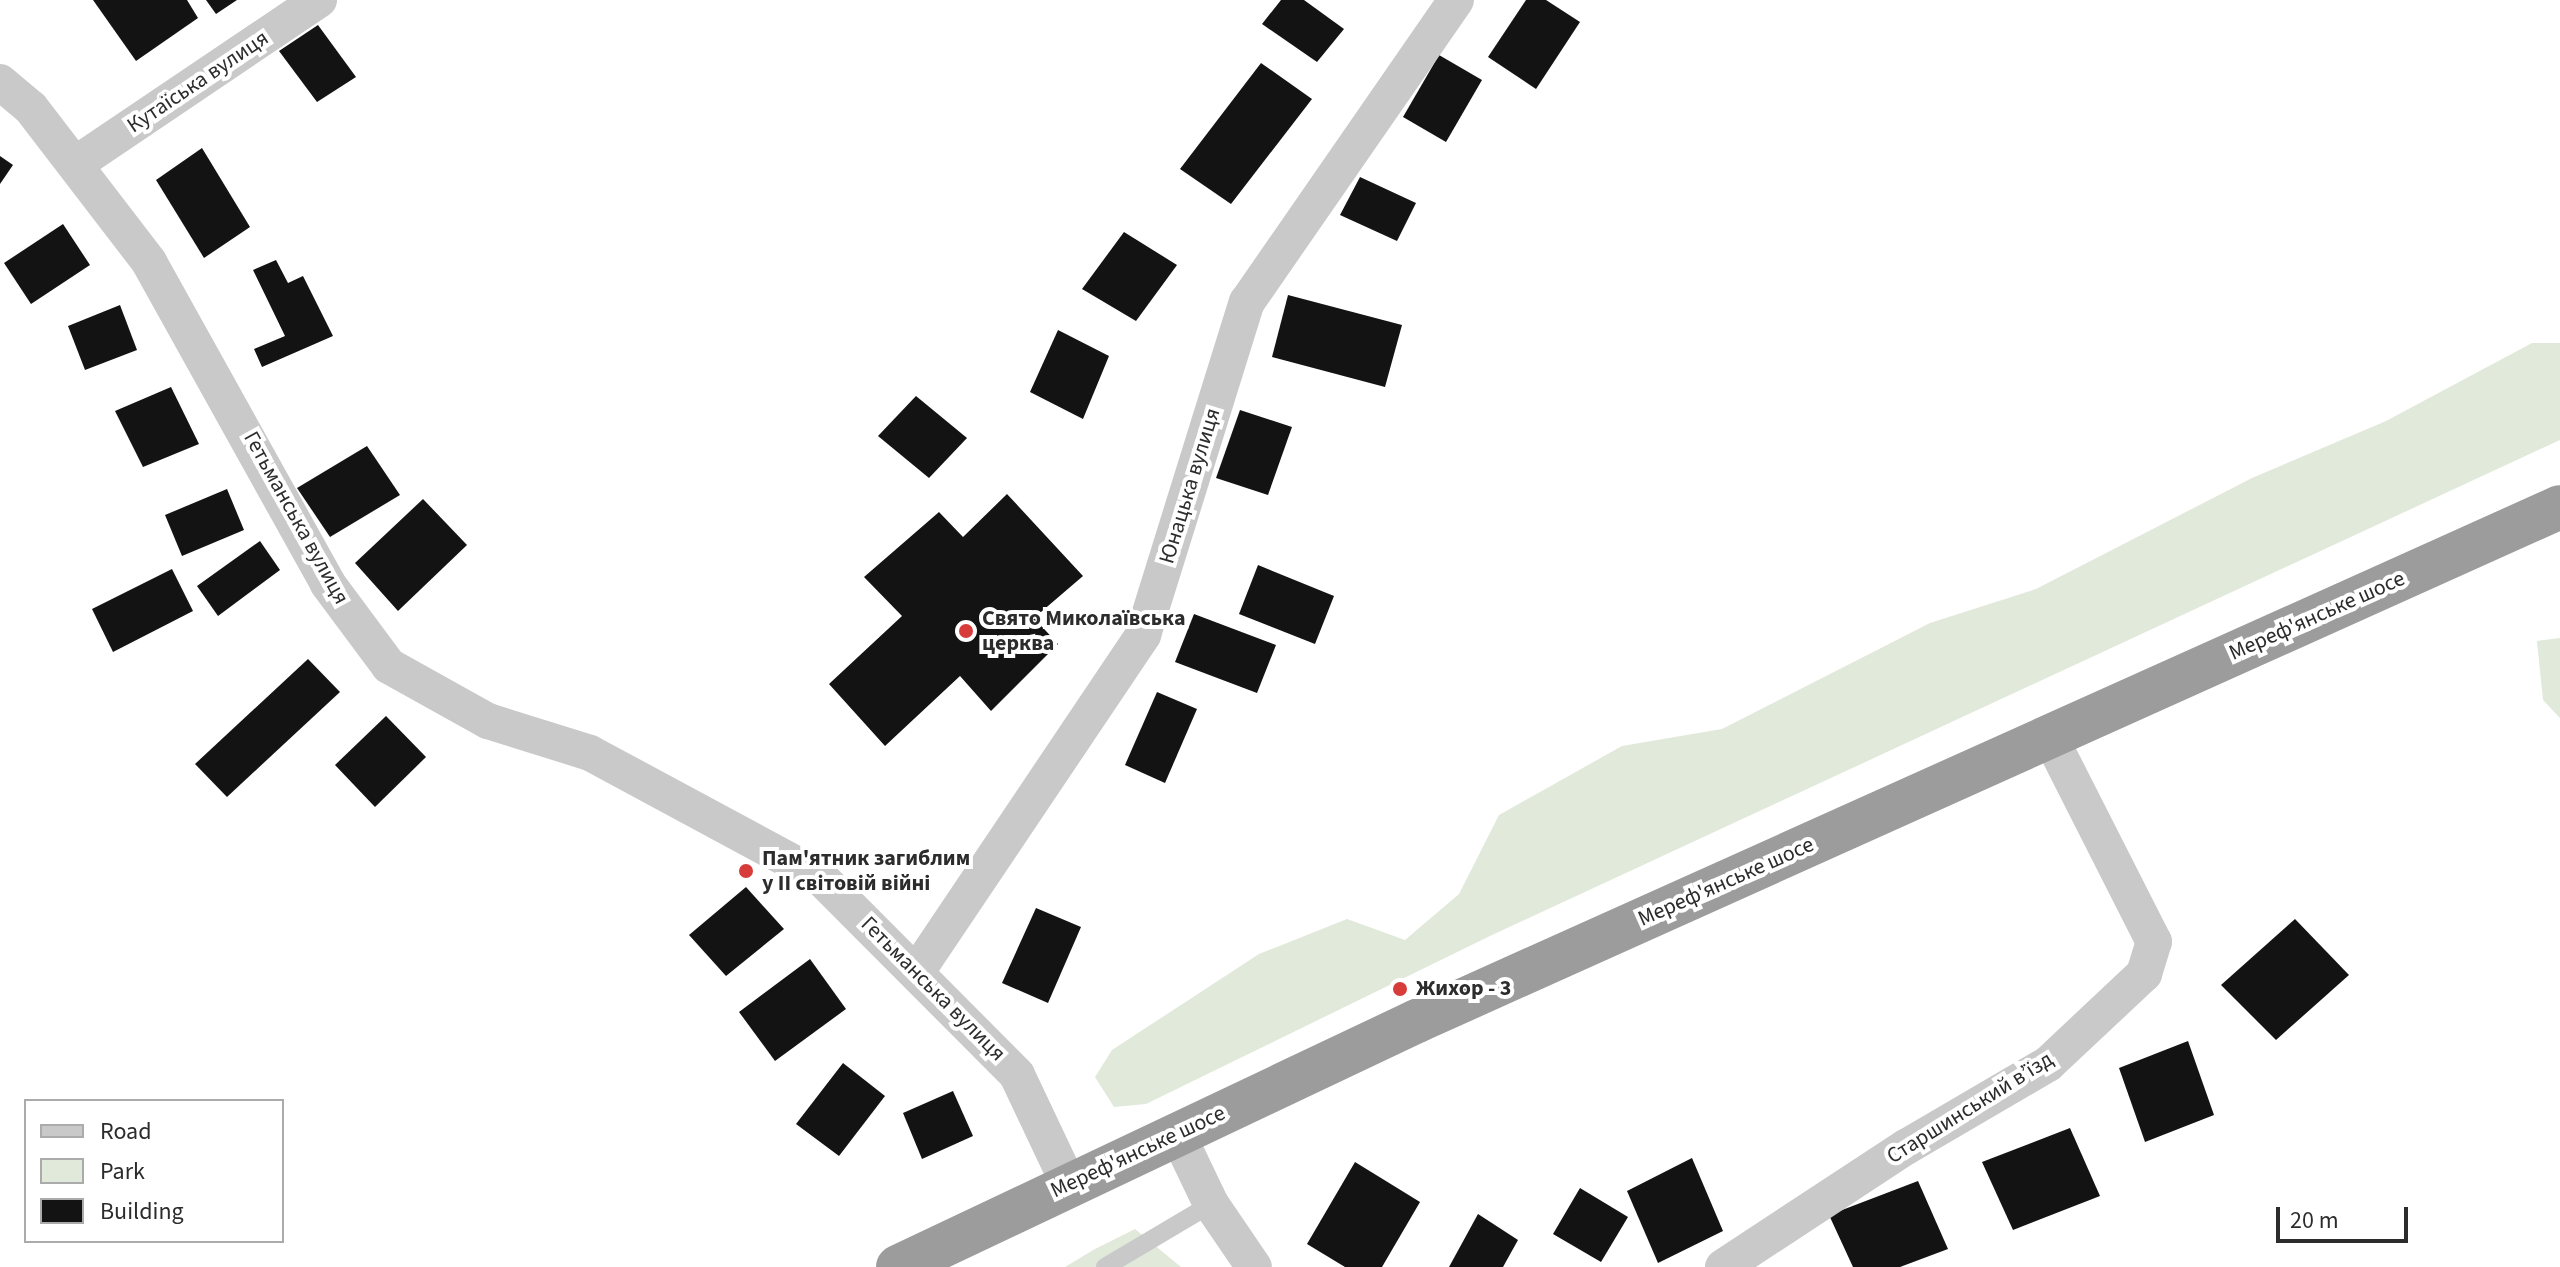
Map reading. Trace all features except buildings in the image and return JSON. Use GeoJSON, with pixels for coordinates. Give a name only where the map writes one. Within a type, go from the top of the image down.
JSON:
{"type":"FeatureCollection","features":[{"type":"Feature","properties":{"kind":"highway","name":"Мереф'янське шосе"},"geometry":{"type":"LineString","coordinates":[[898,1267],[1177,1133],[2049,735],[2560,507]]}},
{"type":"Feature","properties":{"kind":"street","name":"Кутаїська вулиця"},"geometry":{"type":"LineString","coordinates":[[77,163],[319,0]]}},
{"type":"Feature","properties":{"kind":"street","name":"Юнацька вулиця"},"geometry":{"type":"LineString","coordinates":[[918,970],[1143,635],[1247,302],[1456,0]]}},
{"type":"Feature","properties":{"kind":"street","name":"Гетьманська вулиця"},"geometry":{"type":"LineString","coordinates":[[0,82],[31,108],[77,163],[149,262],[328,584],[389,666],[488,721],[590,753],[728,823],[820,877],[918,970],[1017,1075],[1069,1185]]}},
{"type":"Feature","properties":{"kind":"street","name":"Старшинський в’їзд"},"geometry":{"type":"LineString","coordinates":[[1723,1267],[1906,1147],[2048,1064],[2144,974],[2154,942],[2049,735]]}},
{"type":"Feature","properties":{"kind":"street"},"geometry":{"type":"LineString","coordinates":[[1177,1133],[1211,1204],[1254,1267]]}},
{"type":"Feature","properties":{"kind":"lane"},"geometry":{"type":"LineString","coordinates":[[1105,1267],[1211,1204]]}},
{"type":"Feature","properties":{"kind":"green space"},"geometry":{"type":"Polygon","coordinates":[[[2532,343],[2560,343],[2560,440],[1490,936],[1146,1104],[1114,1107],[1095,1077],[1112,1050],[1259,954],[1347,919],[1405,940],[1459,894],[1499,815],[1622,746],[1722,729],[1930,623],[2036,589],[2252,478],[2386,421],[2532,343]]]}},
{"type":"Feature","properties":{"kind":"green space"},"geometry":{"type":"Polygon","coordinates":[[[2560,638],[2560,718],[2543,700],[2537,641],[2560,638]]]}},
{"type":"Feature","properties":{"kind":"green space"},"geometry":{"type":"Polygon","coordinates":[[[1135,1229],[1181,1267],[1065,1267],[1095,1249],[1135,1229]]]}},
{"type":"Feature","properties":{"kind":"place","name":"Свято Миколаївська церква"},"geometry":{"type":"Point","coordinates":[966,631]}},
{"type":"Feature","properties":{"kind":"place","name":"Пам'ятник загиблим у II світовій війні"},"geometry":{"type":"Point","coordinates":[746,871]}},
{"type":"Feature","properties":{"kind":"place","name":"Жихор - 3"},"geometry":{"type":"Point","coordinates":[1400,989]}}]}
